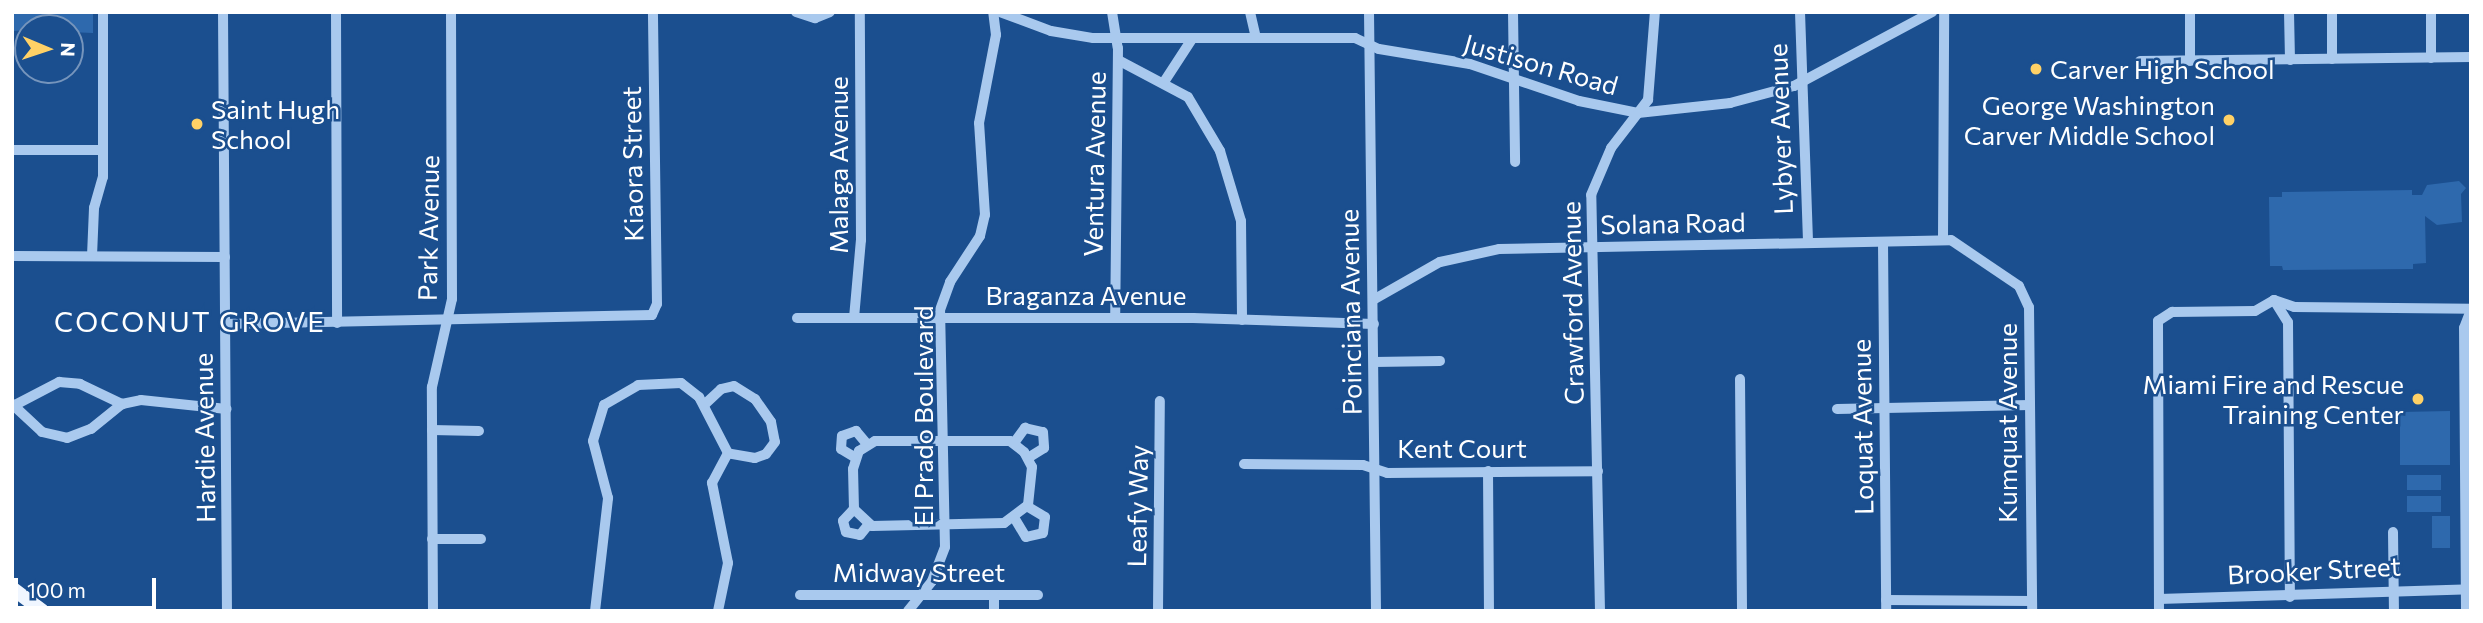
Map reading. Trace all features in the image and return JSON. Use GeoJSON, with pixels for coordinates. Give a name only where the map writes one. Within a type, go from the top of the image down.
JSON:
{"type":"FeatureCollection","features":[{"type":"Feature","properties":{"kind":"main road"},"geometry":{"type":"LineString","coordinates":[[12,588],[42,611]]}},
{"type":"Feature","properties":{"kind":"street"},"geometry":{"type":"LineString","coordinates":[[92,256],[93,212],[102,186],[103,12]]}},
{"type":"Feature","properties":{"kind":"street","name":"Hardie Avenue"},"geometry":{"type":"LineString","coordinates":[[223,12],[227,611]]}},
{"type":"Feature","properties":{"kind":"street"},"geometry":{"type":"LineString","coordinates":[[335,12],[337,323]]}},
{"type":"Feature","properties":{"kind":"street","name":"Park Avenue"},"geometry":{"type":"LineString","coordinates":[[433,611],[433,376],[452,299],[451,12]]}},
{"type":"Feature","properties":{"kind":"street","name":"Kiaora Street"},"geometry":{"type":"LineString","coordinates":[[447,322],[652,315],[657,304],[653,12]]}},
{"type":"Feature","properties":{"kind":"street"},"geometry":{"type":"LineString","coordinates":[[796,12],[815,18],[830,12]]}},
{"type":"Feature","properties":{"kind":"street","name":"Malaga Avenue"},"geometry":{"type":"LineString","coordinates":[[854,318],[862,240],[860,12]]}},
{"type":"Feature","properties":{"kind":"street","name":"El Prado Boulevard"},"geometry":{"type":"LineString","coordinates":[[908,611],[941,561],[946,524],[941,318],[945,293],[984,222],[979,123],[996,35],[993,12]]}},
{"type":"Feature","properties":{"kind":"street","name":"Justison Road"},"geometry":{"type":"LineString","coordinates":[[1000,12],[1058,33],[1117,39],[1348,38],[1370,45],[1463,63],[1579,101],[1638,113],[1730,103],[1800,83],[1933,12]]}},
{"type":"Feature","properties":{"kind":"street","name":"Ventura Avenue"},"geometry":{"type":"LineString","coordinates":[[1112,12],[1118,60],[1115,317]]}},
{"type":"Feature","properties":{"kind":"street"},"geometry":{"type":"LineString","coordinates":[[1250,12],[1256,37]]}},
{"type":"Feature","properties":{"kind":"street","name":"Poinciana Avenue"},"geometry":{"type":"LineString","coordinates":[[1369,12],[1376,611]]}},
{"type":"Feature","properties":{"kind":"street"},"geometry":{"type":"LineString","coordinates":[[1513,12],[1515,162]]}},
{"type":"Feature","properties":{"kind":"street","name":"Crawford Avenue"},"geometry":{"type":"LineString","coordinates":[[1600,611],[1590,247],[1596,176],[1616,141],[1638,113],[1652,83],[1655,12]]}},
{"type":"Feature","properties":{"kind":"street","name":"Lybyer Avenue"},"geometry":{"type":"LineString","coordinates":[[1800,12],[1800,83],[1808,243]]}},
{"type":"Feature","properties":{"kind":"street"},"geometry":{"type":"LineString","coordinates":[[1943,238],[1944,12]]}},
{"type":"Feature","properties":{"kind":"street"},"geometry":{"type":"LineString","coordinates":[[2190,12],[2190,61]]}},
{"type":"Feature","properties":{"kind":"street"},"geometry":{"type":"LineString","coordinates":[[2289,12],[2290,60]]}},
{"type":"Feature","properties":{"kind":"street"},"geometry":{"type":"LineString","coordinates":[[2332,12],[2332,59]]}},
{"type":"Feature","properties":{"kind":"street"},"geometry":{"type":"LineString","coordinates":[[2431,12],[2431,58]]}},
{"type":"Feature","properties":{"kind":"street"},"geometry":{"type":"LineString","coordinates":[[1164,82],[1192,39]]}},
{"type":"Feature","properties":{"kind":"street"},"geometry":{"type":"LineString","coordinates":[[2140,61],[2471,57]]}},
{"type":"Feature","properties":{"kind":"street"},"geometry":{"type":"LineString","coordinates":[[1118,60],[1164,82],[1199,110],[1234,186],[1243,242],[1242,320]]}},
{"type":"Feature","properties":{"kind":"street"},"geometry":{"type":"LineString","coordinates":[[12,150],[103,150]]}},
{"type":"Feature","properties":{"kind":"street","name":"Solana Road"},"geometry":{"type":"LineString","coordinates":[[1373,300],[1432,265],[1464,254],[1513,248],[1883,243],[1943,238]]}},
{"type":"Feature","properties":{"kind":"street","name":"Kumquat Avenue"},"geometry":{"type":"LineString","coordinates":[[1943,238],[2024,293],[2029,312],[2032,606]]}},
{"type":"Feature","properties":{"kind":"street","name":"Loquat Avenue"},"geometry":{"type":"LineString","coordinates":[[1883,243],[1886,605]]}},
{"type":"Feature","properties":{"kind":"street"},"geometry":{"type":"LineString","coordinates":[[12,256],[225,257]]}},
{"type":"Feature","properties":{"kind":"street"},"geometry":{"type":"LineString","coordinates":[[2274,300],[2288,322],[2290,597]]}},
{"type":"Feature","properties":{"kind":"street"},"geometry":{"type":"LineString","coordinates":[[2159,605],[2160,318],[2172,312],[2255,311],[2274,300],[2294,307],[2471,310],[2464,328],[2468,589],[2466,611]]}},
{"type":"Feature","properties":{"kind":"street","name":"Braganza Avenue"},"geometry":{"type":"LineString","coordinates":[[797,318],[1115,317],[1374,324]]}},
{"type":"Feature","properties":{"kind":"street"},"geometry":{"type":"LineString","coordinates":[[225,324],[447,322]]}},
{"type":"Feature","properties":{"kind":"street"},"geometry":{"type":"LineString","coordinates":[[1374,362],[1440,361]]}},
{"type":"Feature","properties":{"kind":"street"},"geometry":{"type":"LineString","coordinates":[[1740,379],[1742,611]]}},
{"type":"Feature","properties":{"kind":"street"},"geometry":{"type":"LineString","coordinates":[[595,611],[608,498],[593,446],[599,413],[618,394],[660,381],[685,385],[704,405],[712,428],[728,453],[755,458],[766,454],[775,442],[771,422],[750,394],[734,386],[720,389],[704,405]]}},
{"type":"Feature","properties":{"kind":"street"},"geometry":{"type":"LineString","coordinates":[[122,404],[80,384],[59,382],[14,404],[42,432],[67,438],[91,429],[122,404],[150,399],[227,409]]}},
{"type":"Feature","properties":{"kind":"street","name":"Leafy Way"},"geometry":{"type":"LineString","coordinates":[[1158,611],[1160,401]]}},
{"type":"Feature","properties":{"kind":"street"},"geometry":{"type":"LineString","coordinates":[[1837,409],[2030,405]]}},
{"type":"Feature","properties":{"kind":"street"},"geometry":{"type":"LineString","coordinates":[[1014,443],[1025,428],[1043,432],[1044,448],[1028,458]]}},
{"type":"Feature","properties":{"kind":"street"},"geometry":{"type":"LineString","coordinates":[[432,430],[480,432]]}},
{"type":"Feature","properties":{"kind":"street"},"geometry":{"type":"LineString","coordinates":[[856,458],[841,449],[842,436],[856,431],[867,444]]}},
{"type":"Feature","properties":{"kind":"street"},"geometry":{"type":"LineString","coordinates":[[854,509],[869,524],[1004,523],[1015,519],[1027,506],[1033,478],[1028,458],[1014,443],[943,441],[867,444],[856,458],[854,509],[843,521],[846,532],[860,535],[869,524]]}},
{"type":"Feature","properties":{"kind":"street"},"geometry":{"type":"LineString","coordinates":[[718,611],[728,563],[712,483],[728,453]]}},
{"type":"Feature","properties":{"kind":"street","name":"Kent Court"},"geometry":{"type":"LineString","coordinates":[[1244,464],[1374,469],[1387,473],[1598,471]]}},
{"type":"Feature","properties":{"kind":"street"},"geometry":{"type":"LineString","coordinates":[[1488,471],[1489,611]]}},
{"type":"Feature","properties":{"kind":"street"},"geometry":{"type":"LineString","coordinates":[[1015,519],[1024,536],[1043,533],[1045,517],[1027,506]]}},
{"type":"Feature","properties":{"kind":"street"},"geometry":{"type":"LineString","coordinates":[[2393,532],[2394,611]]}},
{"type":"Feature","properties":{"kind":"street"},"geometry":{"type":"LineString","coordinates":[[432,539],[481,539]]}},
{"type":"Feature","properties":{"kind":"street","name":"Brooker Street"},"geometry":{"type":"LineString","coordinates":[[2159,605],[2244,598],[2468,589]]}},
{"type":"Feature","properties":{"kind":"street","name":"Midway Street"},"geometry":{"type":"LineString","coordinates":[[800,595],[1038,596]]}},
{"type":"Feature","properties":{"kind":"street"},"geometry":{"type":"LineString","coordinates":[[994,595],[994,611]]}},
{"type":"Feature","properties":{"kind":"street"},"geometry":{"type":"LineString","coordinates":[[2244,598],[2244,611]]}},
{"type":"Feature","properties":{"kind":"street"},"geometry":{"type":"LineString","coordinates":[[1886,605],[2032,606]]}},
{"type":"Feature","properties":{"kind":"shaded area"},"geometry":{"type":"Polygon","coordinates":[[[12,12],[93,12],[93,33],[84,33],[84,14],[14,14],[12,31],[12,12]]]}},
{"type":"Feature","properties":{"kind":"shaded area"},"geometry":{"type":"Polygon","coordinates":[[[2459,181],[2466,188],[2461,194],[2462,222],[2437,225],[2425,216],[2426,263],[2413,264],[2413,269],[2283,270],[2282,266],[2270,266],[2269,197],[2282,197],[2282,192],[2412,190],[2412,195],[2422,195],[2427,185],[2459,181]]]}},
{"type":"Feature","properties":{"kind":"shaded area"},"geometry":{"type":"Polygon","coordinates":[[[2450,411],[2450,465],[2400,465],[2400,412],[2450,411]]]}},
{"type":"Feature","properties":{"kind":"shaded area"},"geometry":{"type":"Polygon","coordinates":[[[2407,475],[2441,475],[2441,490],[2407,490],[2407,475]]]}},
{"type":"Feature","properties":{"kind":"shaded area"},"geometry":{"type":"Polygon","coordinates":[[[2407,496],[2441,496],[2441,512],[2407,512],[2407,496]]]}},
{"type":"Feature","properties":{"kind":"shaded area"},"geometry":{"type":"Polygon","coordinates":[[[2432,516],[2450,516],[2450,548],[2432,548],[2432,516]]]}},
{"type":"Feature","properties":{"kind":"place","name":"Carver High School"},"geometry":{"type":"Point","coordinates":[2036,69]}},
{"type":"Feature","properties":{"kind":"place","name":"George Washington Carver Middle School"},"geometry":{"type":"Point","coordinates":[2229,120]}},
{"type":"Feature","properties":{"kind":"place","name":"Saint Hugh School"},"geometry":{"type":"Point","coordinates":[197,124]}},
{"type":"Feature","properties":{"kind":"place","name":"Miami Fire and Rescue Training Center"},"geometry":{"type":"Point","coordinates":[2418,399]}},
{"type":"Feature","properties":{"kind":"district","name":"COCONUT GROVE"},"geometry":{"type":"Point","coordinates":[190,321]}}]}
